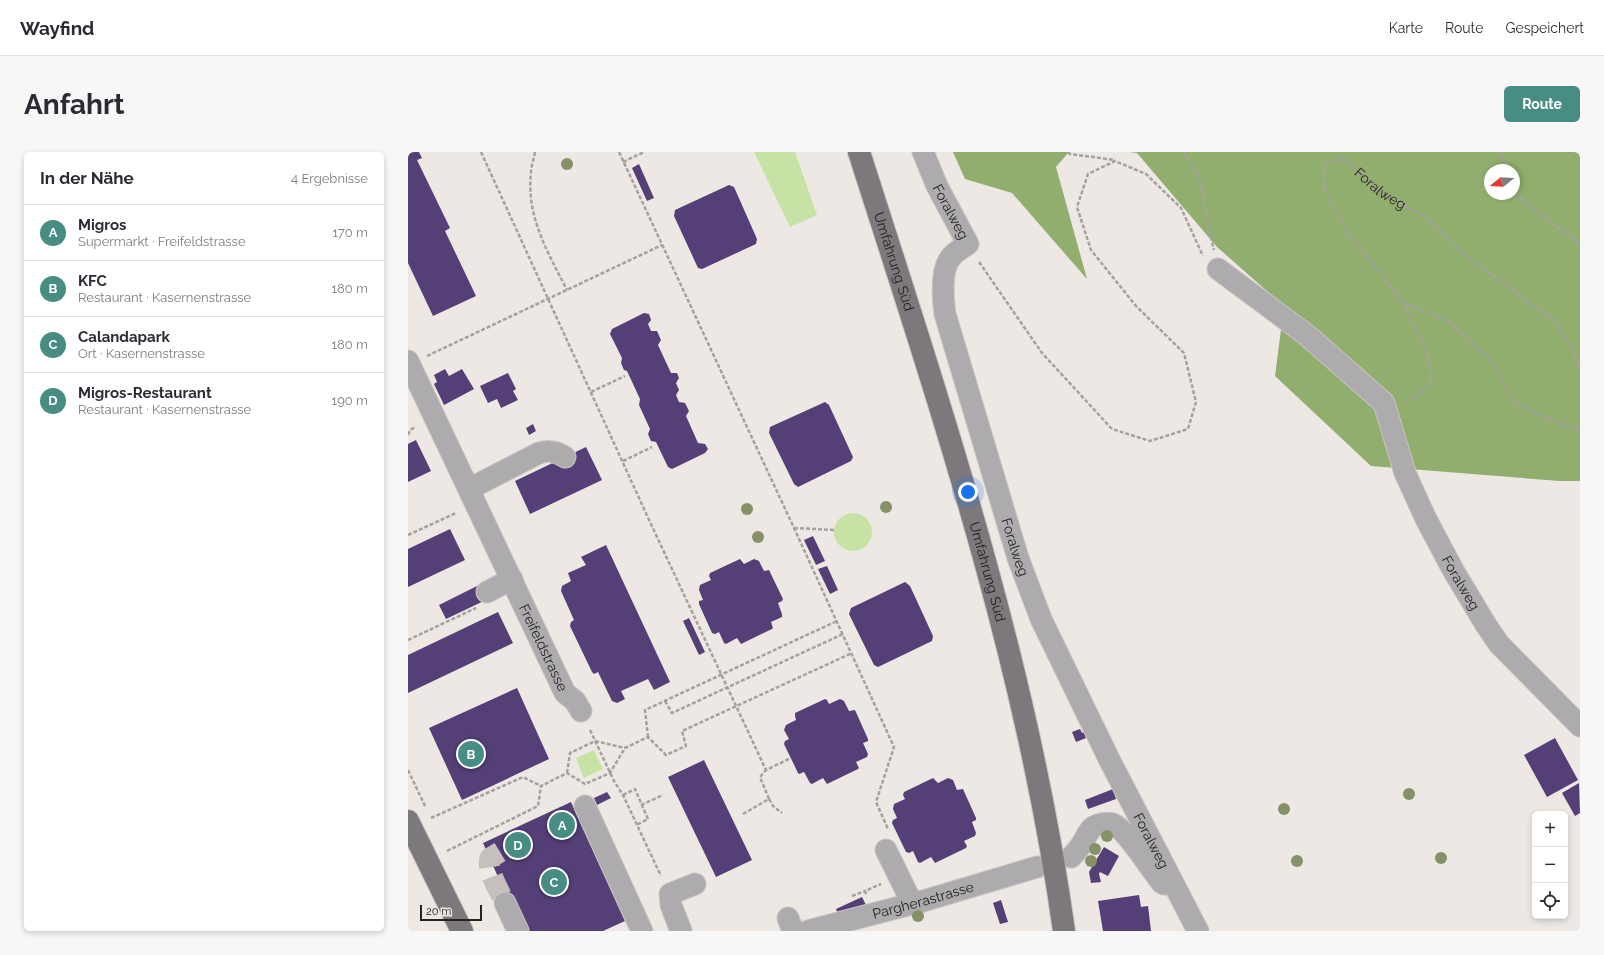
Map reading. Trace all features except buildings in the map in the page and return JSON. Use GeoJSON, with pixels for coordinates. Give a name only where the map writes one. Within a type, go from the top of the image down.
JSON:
{"type":"FeatureCollection","features":[{"type":"Feature","properties":{"kind":"main road","name":"Umfahrung Süd"},"geometry":{"type":"LineString","coordinates":[[859,152],[968,500],[1014,672],[1047,824],[1064,931]]}},
{"type":"Feature","properties":{"kind":"main road"},"geometry":{"type":"LineString","coordinates":[[408,821],[457,929]]}},
{"type":"Feature","properties":{"kind":"street","name":"Foralweg"},"geometry":{"type":"LineString","coordinates":[[923,152],[938,186],[968,244],[951,257],[943,276],[945,314],[1018,558],[1041,619],[1109,759],[1198,931]]}},
{"type":"Feature","properties":{"kind":"street","name":"Foralweg"},"geometry":{"type":"LineString","coordinates":[[1218,269],[1308,336],[1384,403],[1405,473],[1426,519],[1453,570],[1486,625],[1499,644],[1580,726]]}},
{"type":"Feature","properties":{"kind":"street","name":"Freifeldstrasse"},"geometry":{"type":"LineString","coordinates":[[417,359],[469,489],[565,693],[576,701],[581,711]]}},
{"type":"Feature","properties":{"kind":"street"},"geometry":{"type":"LineString","coordinates":[[469,489],[539,453],[546,451],[557,452],[565,457]]}},
{"type":"Feature","properties":{"kind":"street"},"geometry":{"type":"LineString","coordinates":[[483,599],[512,579]]}},
{"type":"Feature","properties":{"kind":"street"},"geometry":{"type":"LineString","coordinates":[[585,806],[642,931]]}},
{"type":"Feature","properties":{"kind":"street"},"geometry":{"type":"LineString","coordinates":[[1071,857],[1079,849],[1091,828],[1106,823],[1113,824],[1128,837],[1162,883],[1172,883]]}},
{"type":"Feature","properties":{"kind":"street"},"geometry":{"type":"LineString","coordinates":[[888,840],[912,903]]}},
{"type":"Feature","properties":{"kind":"street","name":"Pargherastrasse"},"geometry":{"type":"LineString","coordinates":[[810,931],[1037,867]]}},
{"type":"Feature","properties":{"kind":"street"},"geometry":{"type":"LineString","coordinates":[[681,931],[671,905],[670,894],[695,884]]}},
{"type":"Feature","properties":{"kind":"street"},"geometry":{"type":"LineString","coordinates":[[505,903],[518,931]]}},
{"type":"Feature","properties":{"kind":"path"},"geometry":{"type":"LineString","coordinates":[[481,152],[766,770]]}},
{"type":"Feature","properties":{"kind":"path"},"geometry":{"type":"LineString","coordinates":[[535,152],[531,172],[530,193],[532,208],[546,248],[567,290]]}},
{"type":"Feature","properties":{"kind":"path"},"geometry":{"type":"LineString","coordinates":[[619,152],[852,652],[894,747],[876,802],[888,840]]}},
{"type":"Feature","properties":{"kind":"path"},"geometry":{"type":"LineString","coordinates":[[624,162],[644,152]]}},
{"type":"Feature","properties":{"kind":"path"},"geometry":{"type":"LineString","coordinates":[[1068,152],[1070,154],[1115,161],[1146,174],[1181,208],[1205,259],[1218,269]]}},
{"type":"Feature","properties":{"kind":"path"},"geometry":{"type":"LineString","coordinates":[[1184,152],[1201,183],[1209,230],[1218,269]]}},
{"type":"Feature","properties":{"kind":"path"},"geometry":{"type":"LineString","coordinates":[[1501,152],[1505,164]]}},
{"type":"Feature","properties":{"kind":"path","name":"Foralweg"},"geometry":{"type":"LineString","coordinates":[[1387,411],[1417,396],[1430,384],[1431,372],[1426,348],[1403,303],[1348,234],[1324,188],[1325,164],[1344,159],[1380,192],[1430,220],[1461,252],[1556,322],[1573,350],[1580,369]]}},
{"type":"Feature","properties":{"kind":"path"},"geometry":{"type":"LineString","coordinates":[[968,244],[1042,353],[1112,429],[1150,441],[1188,429],[1196,402],[1184,353],[1136,306],[1091,250],[1077,207],[1088,174],[1115,161]]}},
{"type":"Feature","properties":{"kind":"path"},"geometry":{"type":"LineString","coordinates":[[1520,199],[1580,244]]}},
{"type":"Feature","properties":{"kind":"path"},"geometry":{"type":"LineString","coordinates":[[417,359],[662,245]]}},
{"type":"Feature","properties":{"kind":"path"},"geometry":{"type":"LineString","coordinates":[[1403,303],[1450,322],[1490,359],[1513,401],[1536,414],[1580,430]]}},
{"type":"Feature","properties":{"kind":"path"},"geometry":{"type":"LineString","coordinates":[[591,392],[625,376]]}},
{"type":"Feature","properties":{"kind":"path"},"geometry":{"type":"LineString","coordinates":[[623,461],[652,447]]}},
{"type":"Feature","properties":{"kind":"path"},"geometry":{"type":"LineString","coordinates":[[408,535],[462,510]]}},
{"type":"Feature","properties":{"kind":"path"},"geometry":{"type":"LineString","coordinates":[[794,528],[834,530]]}},
{"type":"Feature","properties":{"kind":"path"},"geometry":{"type":"LineString","coordinates":[[408,640],[483,599]]}},
{"type":"Feature","properties":{"kind":"path"},"geometry":{"type":"LineString","coordinates":[[837,621],[645,710],[648,737],[666,755],[686,746],[682,731],[852,652]]}},
{"type":"Feature","properties":{"kind":"path"},"geometry":{"type":"LineString","coordinates":[[665,701],[672,713],[843,634]]}},
{"type":"Feature","properties":{"kind":"path"},"geometry":{"type":"LineString","coordinates":[[581,711],[670,894]]}},
{"type":"Feature","properties":{"kind":"path"},"geometry":{"type":"LineString","coordinates":[[567,773],[585,784],[610,773],[625,748],[648,737]]}},
{"type":"Feature","properties":{"kind":"path"},"geometry":{"type":"LineString","coordinates":[[567,773],[570,753],[595,741],[625,748]]}},
{"type":"Feature","properties":{"kind":"path"},"geometry":{"type":"LineString","coordinates":[[782,813],[773,806],[760,777],[766,770],[791,758]]}},
{"type":"Feature","properties":{"kind":"path"},"geometry":{"type":"LineString","coordinates":[[408,770],[434,824]]}},
{"type":"Feature","properties":{"kind":"path"},"geometry":{"type":"LineString","coordinates":[[541,786],[567,773]]}},
{"type":"Feature","properties":{"kind":"path"},"geometry":{"type":"LineString","coordinates":[[431,818],[523,776],[541,786]]}},
{"type":"Feature","properties":{"kind":"path"},"geometry":{"type":"LineString","coordinates":[[447,851],[538,806],[541,786]]}},
{"type":"Feature","properties":{"kind":"path"},"geometry":{"type":"LineString","coordinates":[[623,795],[635,789],[642,805],[648,819],[636,825]]}},
{"type":"Feature","properties":{"kind":"path"},"geometry":{"type":"LineString","coordinates":[[642,805],[663,795]]}},
{"type":"Feature","properties":{"kind":"path"},"geometry":{"type":"LineString","coordinates":[[743,814],[769,799]]}},
{"type":"Feature","properties":{"kind":"path"},"geometry":{"type":"LineString","coordinates":[[869,890],[873,888]]}},
{"type":"Feature","properties":{"kind":"path"},"geometry":{"type":"LineString","coordinates":[[860,893],[865,891]]}},
{"type":"Feature","properties":{"kind":"green space"},"geometry":{"type":"Polygon","coordinates":[[[754,152],[795,152],[817,215],[790,227],[754,152]]]}},
{"type":"Feature","properties":{"kind":"green space"},"geometry":{"type":"Polygon","coordinates":[[[953,152],[1069,152],[1056,167],[1087,279],[1012,193],[965,179],[953,152]]]}},
{"type":"Feature","properties":{"kind":"green space"},"geometry":{"type":"Polygon","coordinates":[[[1130,152],[1580,152],[1580,481],[1560,481],[1371,466],[1275,376],[1284,306],[1217,247],[1137,153],[1130,152]]]}},
{"type":"Feature","properties":{"kind":"green space"},"geometry":{"type":"Polygon","coordinates":[[[849,513],[857,513],[867,518],[871,525],[871,539],[867,546],[857,551],[849,551],[839,546],[837,543],[834,536],[834,528],[839,518],[842,516],[849,513]]]}},
{"type":"Feature","properties":{"kind":"green space"},"geometry":{"type":"Polygon","coordinates":[[[594,750],[603,769],[584,778],[576,758],[594,750]]]}},
{"type":"Feature","properties":{"kind":"tunnel"},"geometry":{"type":"LineString","coordinates":[[500,852],[490,858],[489,863],[494,881],[505,903]]}},
{"type":"Feature","properties":{"kind":"place","name":"KFC"},"geometry":{"type":"Point","coordinates":[471,754]}},
{"type":"Feature","properties":{"kind":"place","name":"Migros"},"geometry":{"type":"Point","coordinates":[562,825]}},
{"type":"Feature","properties":{"kind":"place","name":"Migros-Restaurant"},"geometry":{"type":"Point","coordinates":[518,845]}},
{"type":"Feature","properties":{"kind":"place","name":"Calandapark"},"geometry":{"type":"Point","coordinates":[554,882]}}]}
